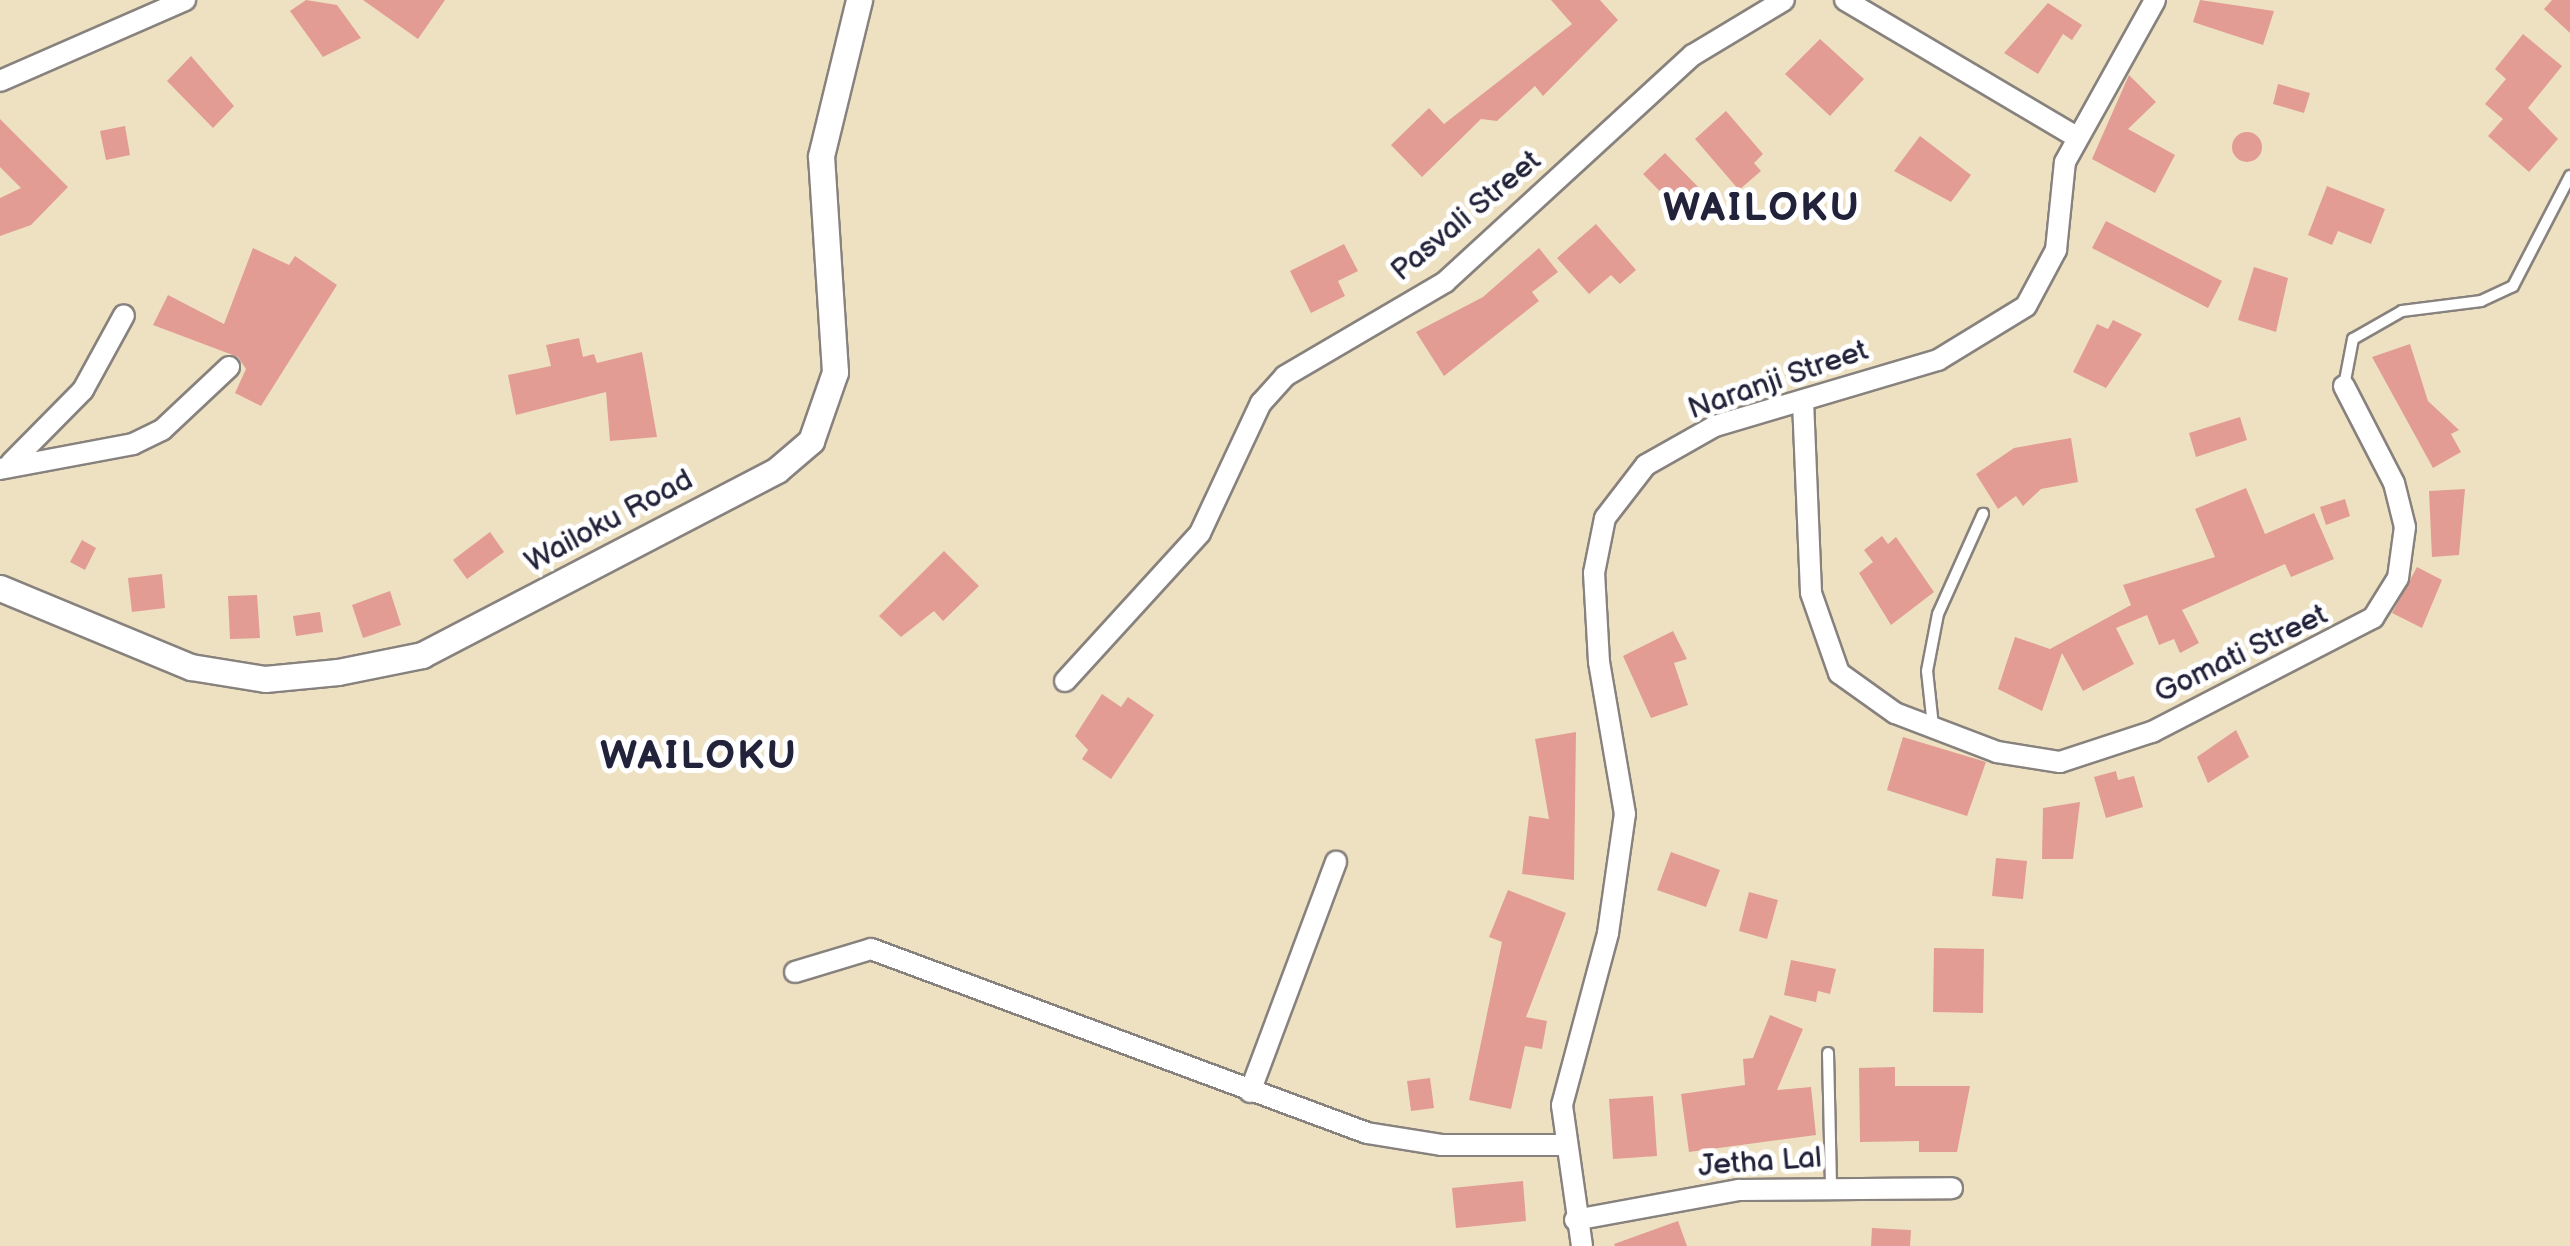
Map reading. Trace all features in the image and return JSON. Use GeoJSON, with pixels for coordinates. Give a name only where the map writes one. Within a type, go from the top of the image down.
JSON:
{"type":"FeatureCollection","features":[{"type":"Feature","properties":{"kind":"street"},"geometry":{"type":"LineString","coordinates":[[0,81],[185,0]]}},
{"type":"Feature","properties":{"kind":"street","name":"Wailoku Road"},"geometry":{"type":"LineString","coordinates":[[0,588],[191,666],[265,679],[338,672],[422,655],[777,470],[811,440],[835,372],[821,156],[859,0]]}},
{"type":"Feature","properties":{"kind":"street","name":"Pasvali Street"},"geometry":{"type":"LineString","coordinates":[[1065,681],[1200,532],[1261,403],[1285,376],[1445,282],[1694,55],[1784,0]]}},
{"type":"Feature","properties":{"kind":"street"},"geometry":{"type":"LineString","coordinates":[[1846,0],[2077,137]]}},
{"type":"Feature","properties":{"kind":"street","name":"Naranji Street"},"geometry":{"type":"LineString","coordinates":[[1582,1246],[1561,1145],[1624,832],[1599,662],[1594,573],[1605,518],[1646,465],[1716,426],[1938,360],[2026,306],[2056,250],[2056,200],[2077,137],[2156,0]]}},
{"type":"Feature","properties":{"kind":"street"},"geometry":{"type":"LineString","coordinates":[[4,468],[83,390],[124,315]]}},
{"type":"Feature","properties":{"kind":"street"},"geometry":{"type":"LineString","coordinates":[[4,468],[133,444],[162,430],[228,366]]}},
{"type":"Feature","properties":{"kind":"street","name":"Gomati Street"},"geometry":{"type":"LineString","coordinates":[[1802,401],[1811,592],[1822,635],[1850,686],[1997,752],[2079,760],[2333,646],[2373,618],[2398,578],[2405,527],[2394,483],[2344,386]]}},
{"type":"Feature","properties":{"kind":"street"},"geometry":{"type":"LineString","coordinates":[[1250,1092],[1336,862]]}},
{"type":"Feature","properties":{"kind":"street"},"geometry":{"type":"LineString","coordinates":[[795,972],[850,949],[887,953],[1250,1092],[1412,1142],[1561,1145]]}},
{"type":"Feature","properties":{"kind":"street","name":"Jetha Lal"},"geometry":{"type":"LineString","coordinates":[[1574,1220],[1700,1194],[1831,1186],[1952,1188]]}},
{"type":"Feature","properties":{"kind":"lane","name":"Gomati Street"},"geometry":{"type":"LineString","coordinates":[[2344,386],[2353,339],[2402,311],[2482,301],[2513,286],[2570,176]]}},
{"type":"Feature","properties":{"kind":"lane"},"geometry":{"type":"LineString","coordinates":[[1934,727],[1928,671],[1938,614],[1983,514]]}},
{"type":"Feature","properties":{"kind":"lane"},"geometry":{"type":"LineString","coordinates":[[1828,1054],[1831,1186]]}},
{"type":"Feature","properties":{"kind":"building"},"geometry":{"type":"Polygon","coordinates":[[[306,0],[337,5],[361,38],[323,57],[290,11],[306,0]]]}},
{"type":"Feature","properties":{"kind":"building"},"geometry":{"type":"Polygon","coordinates":[[[363,0],[445,0],[418,39],[363,0]]]}},
{"type":"Feature","properties":{"kind":"building"},"geometry":{"type":"Polygon","coordinates":[[[1551,0],[1600,0],[1618,20],[1543,96],[1535,86],[1497,121],[1481,119],[1422,177],[1391,145],[1429,108],[1444,124],[1572,24],[1551,0]]]}},
{"type":"Feature","properties":{"kind":"building"},"geometry":{"type":"Polygon","coordinates":[[[2200,0],[2274,11],[2263,45],[2193,22],[2200,0]]]}},
{"type":"Feature","properties":{"kind":"building"},"geometry":{"type":"Polygon","coordinates":[[[2552,0],[2570,0],[2570,33],[2544,9],[2552,0]]]}},
{"type":"Feature","properties":{"kind":"building"},"geometry":{"type":"Polygon","coordinates":[[[2048,3],[2082,25],[2072,40],[2063,34],[2038,74],[2004,53],[2048,3]]]}},
{"type":"Feature","properties":{"kind":"building"},"geometry":{"type":"Polygon","coordinates":[[[2523,34],[2562,66],[2528,108],[2558,139],[2529,172],[2488,136],[2503,119],[2485,104],[2506,79],[2495,69],[2523,34]]]}},
{"type":"Feature","properties":{"kind":"building"},"geometry":{"type":"Polygon","coordinates":[[[1820,39],[1864,79],[1830,116],[1785,74],[1820,39]]]}},
{"type":"Feature","properties":{"kind":"building"},"geometry":{"type":"Polygon","coordinates":[[[191,56],[234,106],[213,128],[167,81],[191,56]]]}},
{"type":"Feature","properties":{"kind":"building"},"geometry":{"type":"Polygon","coordinates":[[[2129,75],[2156,102],[2128,129],[2175,155],[2155,193],[2092,159],[2129,75]]]}},
{"type":"Feature","properties":{"kind":"building"},"geometry":{"type":"Polygon","coordinates":[[[2278,84],[2310,93],[2304,113],[2273,104],[2278,84]]]}},
{"type":"Feature","properties":{"kind":"building"},"geometry":{"type":"Polygon","coordinates":[[[1726,111],[1763,154],[1754,163],[1761,171],[1739,190],[1695,139],[1726,111]]]}},
{"type":"Feature","properties":{"kind":"building"},"geometry":{"type":"Polygon","coordinates":[[[0,119],[68,187],[31,225],[0,236],[0,198],[21,188],[0,167],[0,119]]]}},
{"type":"Feature","properties":{"kind":"building"},"geometry":{"type":"Polygon","coordinates":[[[125,126],[130,155],[106,160],[100,131],[125,126]]]}},
{"type":"Feature","properties":{"kind":"building"},"geometry":{"type":"Polygon","coordinates":[[[2247,132],[2258,136],[2262,147],[2258,158],[2247,162],[2236,158],[2232,147],[2236,136],[2247,132]]]}},
{"type":"Feature","properties":{"kind":"building"},"geometry":{"type":"Polygon","coordinates":[[[1920,136],[1971,175],[1951,202],[1894,171],[1920,136]]]}},
{"type":"Feature","properties":{"kind":"building"},"geometry":{"type":"Polygon","coordinates":[[[1665,153],[1704,193],[1682,214],[1643,174],[1665,153]]]}},
{"type":"Feature","properties":{"kind":"building"},"geometry":{"type":"Polygon","coordinates":[[[2327,186],[2385,209],[2371,244],[2338,231],[2332,245],[2308,235],[2327,186]]]}},
{"type":"Feature","properties":{"kind":"building"},"geometry":{"type":"Polygon","coordinates":[[[2106,221],[2222,281],[2208,308],[2092,248],[2106,221]]]}},
{"type":"Feature","properties":{"kind":"building"},"geometry":{"type":"Polygon","coordinates":[[[1596,224],[1636,270],[1620,284],[1611,275],[1589,294],[1557,258],[1596,224]]]}},
{"type":"Feature","properties":{"kind":"building"},"geometry":{"type":"Polygon","coordinates":[[[1344,244],[1358,271],[1338,281],[1345,296],[1311,313],[1290,271],[1344,244]]]}},
{"type":"Feature","properties":{"kind":"building"},"geometry":{"type":"Polygon","coordinates":[[[253,248],[289,265],[295,256],[337,285],[261,406],[235,393],[246,369],[238,357],[153,325],[168,295],[224,324],[253,248]]]}},
{"type":"Feature","properties":{"kind":"building"},"geometry":{"type":"Polygon","coordinates":[[[1539,248],[1558,272],[1532,292],[1539,301],[1444,376],[1416,332],[1483,297],[1539,248]]]}},
{"type":"Feature","properties":{"kind":"building"},"geometry":{"type":"Polygon","coordinates":[[[2254,267],[2288,278],[2276,332],[2238,320],[2254,267]]]}},
{"type":"Feature","properties":{"kind":"building"},"geometry":{"type":"Polygon","coordinates":[[[2113,320],[2142,334],[2106,388],[2073,372],[2097,324],[2108,329],[2113,320]]]}},
{"type":"Feature","properties":{"kind":"building"},"geometry":{"type":"Polygon","coordinates":[[[579,338],[583,357],[594,354],[597,363],[642,352],[657,437],[610,441],[606,392],[516,415],[508,375],[551,366],[546,345],[579,338]]]}},
{"type":"Feature","properties":{"kind":"building"},"geometry":{"type":"Polygon","coordinates":[[[2410,344],[2428,401],[2459,430],[2451,434],[2461,452],[2433,468],[2372,357],[2410,344]]]}},
{"type":"Feature","properties":{"kind":"building"},"geometry":{"type":"Polygon","coordinates":[[[2240,417],[2247,440],[2196,457],[2189,433],[2240,417]]]}},
{"type":"Feature","properties":{"kind":"building"},"geometry":{"type":"Polygon","coordinates":[[[2071,438],[2078,482],[2041,489],[2023,506],[2016,496],[1998,509],[1976,474],[2014,448],[2071,438]]]}},
{"type":"Feature","properties":{"kind":"building"},"geometry":{"type":"Polygon","coordinates":[[[2246,488],[2265,534],[2314,513],[2334,559],[2291,577],[2285,564],[2182,610],[2199,643],[2180,653],[2174,639],[2159,645],[2147,615],[2116,628],[2134,664],[2083,691],[2062,653],[2042,711],[1998,689],[2015,637],[2050,649],[2131,605],[2123,585],[2215,557],[2195,509],[2246,488]]]}},
{"type":"Feature","properties":{"kind":"building"},"geometry":{"type":"Polygon","coordinates":[[[2465,489],[2459,555],[2432,557],[2429,491],[2465,489]]]}},
{"type":"Feature","properties":{"kind":"building"},"geometry":{"type":"Polygon","coordinates":[[[2345,499],[2350,516],[2326,525],[2320,507],[2345,499]]]}},
{"type":"Feature","properties":{"kind":"building"},"geometry":{"type":"Polygon","coordinates":[[[490,532],[504,552],[467,579],[453,560],[490,532]]]}},
{"type":"Feature","properties":{"kind":"building"},"geometry":{"type":"Polygon","coordinates":[[[1882,536],[1888,544],[1896,537],[1934,592],[1891,625],[1859,573],[1873,562],[1864,550],[1882,536]]]}},
{"type":"Feature","properties":{"kind":"building"},"geometry":{"type":"Polygon","coordinates":[[[82,540],[96,548],[85,570],[70,562],[82,540]]]}},
{"type":"Feature","properties":{"kind":"building"},"geometry":{"type":"Polygon","coordinates":[[[944,551],[979,586],[943,621],[934,611],[901,637],[879,616],[944,551]]]}},
{"type":"Feature","properties":{"kind":"building"},"geometry":{"type":"Polygon","coordinates":[[[2417,567],[2442,580],[2422,628],[2392,613],[2417,567]]]}},
{"type":"Feature","properties":{"kind":"building"},"geometry":{"type":"Polygon","coordinates":[[[162,574],[165,608],[132,612],[128,578],[162,574]]]}},
{"type":"Feature","properties":{"kind":"building"},"geometry":{"type":"Polygon","coordinates":[[[390,591],[401,625],[363,638],[352,605],[390,591]]]}},
{"type":"Feature","properties":{"kind":"building"},"geometry":{"type":"Polygon","coordinates":[[[257,595],[260,638],[230,639],[228,596],[257,595]]]}},
{"type":"Feature","properties":{"kind":"building"},"geometry":{"type":"Polygon","coordinates":[[[320,612],[323,632],[296,636],[293,616],[320,612]]]}},
{"type":"Feature","properties":{"kind":"building"},"geometry":{"type":"Polygon","coordinates":[[[1673,631],[1687,659],[1674,663],[1688,705],[1651,718],[1623,656],[1673,631]]]}},
{"type":"Feature","properties":{"kind":"building"},"geometry":{"type":"Polygon","coordinates":[[[1102,694],[1121,707],[1128,697],[1154,715],[1111,779],[1082,759],[1088,750],[1075,736],[1102,694]]]}},
{"type":"Feature","properties":{"kind":"building"},"geometry":{"type":"Polygon","coordinates":[[[2236,730],[2249,757],[2208,783],[2197,757],[2236,730]]]}},
{"type":"Feature","properties":{"kind":"building"},"geometry":{"type":"Polygon","coordinates":[[[1576,732],[1574,880],[1522,874],[1529,816],[1549,819],[1535,739],[1576,732]]]}},
{"type":"Feature","properties":{"kind":"building"},"geometry":{"type":"Polygon","coordinates":[[[1903,737],[1986,762],[1967,816],[1887,790],[1903,737]]]}},
{"type":"Feature","properties":{"kind":"building"},"geometry":{"type":"Polygon","coordinates":[[[2116,771],[2118,780],[2134,776],[2143,807],[2106,818],[2094,777],[2116,771]]]}},
{"type":"Feature","properties":{"kind":"building"},"geometry":{"type":"Polygon","coordinates":[[[2080,802],[2073,859],[2042,859],[2043,808],[2080,802]]]}},
{"type":"Feature","properties":{"kind":"building"},"geometry":{"type":"Polygon","coordinates":[[[1671,852],[1720,870],[1706,907],[1657,890],[1671,852]]]}},
{"type":"Feature","properties":{"kind":"building"},"geometry":{"type":"Polygon","coordinates":[[[1996,858],[2027,861],[2023,899],[1992,896],[1996,858]]]}},
{"type":"Feature","properties":{"kind":"building"},"geometry":{"type":"Polygon","coordinates":[[[1508,890],[1566,913],[1526,1017],[1547,1021],[1542,1049],[1525,1046],[1511,1109],[1469,1100],[1502,942],[1489,937],[1508,890]]]}},
{"type":"Feature","properties":{"kind":"building"},"geometry":{"type":"Polygon","coordinates":[[[1749,892],[1778,900],[1767,939],[1739,931],[1749,892]]]}},
{"type":"Feature","properties":{"kind":"building"},"geometry":{"type":"Polygon","coordinates":[[[1934,948],[1984,949],[1983,1013],[1933,1012],[1934,948]]]}},
{"type":"Feature","properties":{"kind":"building"},"geometry":{"type":"Polygon","coordinates":[[[1791,960],[1836,969],[1830,994],[1818,991],[1816,1002],[1784,995],[1791,960]]]}},
{"type":"Feature","properties":{"kind":"building"},"geometry":{"type":"Polygon","coordinates":[[[1770,1015],[1803,1029],[1777,1090],[1811,1087],[1816,1135],[1689,1152],[1681,1094],[1745,1085],[1743,1059],[1753,1058],[1770,1015]]]}},
{"type":"Feature","properties":{"kind":"building"},"geometry":{"type":"Polygon","coordinates":[[[1895,1067],[1895,1086],[1970,1086],[1957,1152],[1919,1152],[1919,1141],[1860,1142],[1859,1068],[1895,1067]]]}},
{"type":"Feature","properties":{"kind":"building"},"geometry":{"type":"Polygon","coordinates":[[[1430,1078],[1434,1108],[1411,1111],[1407,1081],[1430,1078]]]}},
{"type":"Feature","properties":{"kind":"building"},"geometry":{"type":"Polygon","coordinates":[[[1653,1096],[1657,1156],[1613,1159],[1609,1099],[1653,1096]]]}},
{"type":"Feature","properties":{"kind":"building"},"geometry":{"type":"Polygon","coordinates":[[[1523,1181],[1526,1221],[1456,1228],[1452,1188],[1523,1181]]]}},
{"type":"Feature","properties":{"kind":"building"},"geometry":{"type":"Polygon","coordinates":[[[1678,1221],[1687,1246],[1614,1244],[1678,1221]]]}},
{"type":"Feature","properties":{"kind":"building"},"geometry":{"type":"Polygon","coordinates":[[[1872,1228],[1911,1230],[1910,1246],[1871,1246],[1872,1228]]]}},
{"type":"Feature","properties":{"kind":"district","name":"WAILOKU"},"geometry":{"type":"Point","coordinates":[1762,208]}},
{"type":"Feature","properties":{"kind":"district","name":"WAILOKU"},"geometry":{"type":"Point","coordinates":[699,756]}}]}
